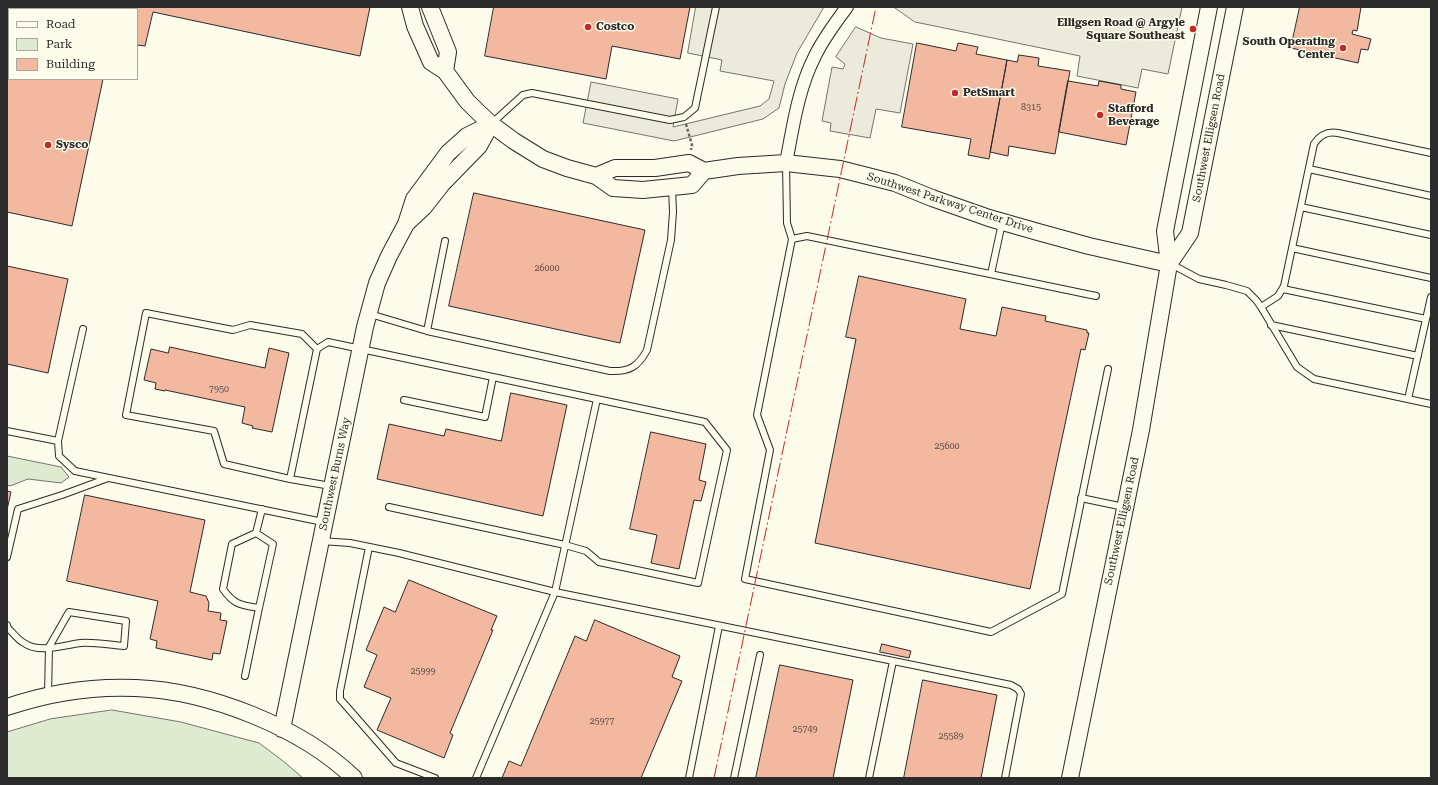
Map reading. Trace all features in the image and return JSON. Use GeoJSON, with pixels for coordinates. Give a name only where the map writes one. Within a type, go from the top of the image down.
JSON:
{"type":"FeatureCollection","features":[{"type":"Feature","properties":{"kind":"street"},"geometry":{"type":"LineString","coordinates":[[410,7],[415,26],[431,62],[446,71],[467,101],[491,124],[543,159],[567,168],[596,176],[613,188],[643,190],[692,185],[704,171],[689,163],[655,168],[615,168],[596,176]]}},
{"type":"Feature","properties":{"kind":"street"},"geometry":{"type":"LineString","coordinates":[[430,7],[448,52],[446,71]]}},
{"type":"Feature","properties":{"kind":"street"},"geometry":{"type":"LineString","coordinates":[[786,163],[798,106],[814,57],[827,34],[847,7]]}},
{"type":"Feature","properties":{"kind":"street","name":"Southwest Elligsen Road"},"geometry":{"type":"LineString","coordinates":[[1070,778],[1141,430],[1169,264],[1165,231],[1209,7]]}},
{"type":"Feature","properties":{"kind":"street","name":"Southwest Elligsen Road"},"geometry":{"type":"LineString","coordinates":[[1169,264],[1190,233],[1235,7]]}},
{"type":"Feature","properties":{"kind":"street","name":"Southwest Burns Way"},"geometry":{"type":"LineString","coordinates":[[282,729],[368,313],[377,283],[388,256],[406,224],[414,198],[448,153],[467,136],[491,124]]}},
{"type":"Feature","properties":{"kind":"street","name":"Southwest Parkway Center Drive"},"geometry":{"type":"LineString","coordinates":[[704,171],[738,166],[786,163],[840,169],[895,183],[932,198],[1002,222],[1089,246],[1169,264]]}},
{"type":"Feature","properties":{"kind":"street"},"geometry":{"type":"LineString","coordinates":[[7,707],[48,696],[83,690],[123,688],[154,690],[210,701],[258,718],[282,729],[332,759],[354,778]]}},
{"type":"Feature","properties":{"kind":"lane"},"geometry":{"type":"LineString","coordinates":[[491,124],[523,95],[532,93],[670,120],[684,118],[695,108],[716,7]]}},
{"type":"Feature","properties":{"kind":"lane"},"geometry":{"type":"LineString","coordinates":[[1261,307],[1278,296],[1283,289],[1314,144],[1317,139],[1326,133],[1332,132],[1431,153]]}},
{"type":"Feature","properties":{"kind":"lane"},"geometry":{"type":"LineString","coordinates":[[786,163],[787,222],[792,239],[758,415],[770,450],[745,579],[991,632],[1062,594],[1108,369]]}},
{"type":"Feature","properties":{"kind":"lane"},"geometry":{"type":"LineString","coordinates":[[1309,169],[1431,196]]}},
{"type":"Feature","properties":{"kind":"lane"},"geometry":{"type":"LineString","coordinates":[[368,313],[427,331],[610,371],[620,372],[629,369],[636,365],[647,350],[671,240],[673,212],[672,188]]}},
{"type":"Feature","properties":{"kind":"lane"},"geometry":{"type":"LineString","coordinates":[[1301,207],[1431,235]]}},
{"type":"Feature","properties":{"kind":"lane"},"geometry":{"type":"LineString","coordinates":[[991,274],[1002,222]]}},
{"type":"Feature","properties":{"kind":"lane"},"geometry":{"type":"LineString","coordinates":[[792,239],[807,236],[1096,296]]}},
{"type":"Feature","properties":{"kind":"lane"},"geometry":{"type":"LineString","coordinates":[[427,331],[445,241]]}},
{"type":"Feature","properties":{"kind":"lane"},"geometry":{"type":"LineString","coordinates":[[1292,248],[1431,278]]}},
{"type":"Feature","properties":{"kind":"lane"},"geometry":{"type":"LineString","coordinates":[[1169,264],[1198,278],[1247,291],[1261,307],[1297,367],[1314,379],[1431,404]]}},
{"type":"Feature","properties":{"kind":"lane"},"geometry":{"type":"LineString","coordinates":[[1283,289],[1426,320]]}},
{"type":"Feature","properties":{"kind":"lane"},"geometry":{"type":"LineString","coordinates":[[1408,399],[1431,297]]}},
{"type":"Feature","properties":{"kind":"lane"},"geometry":{"type":"LineString","coordinates":[[317,349],[302,334],[250,325],[233,330],[146,313],[126,415],[214,431],[224,464],[290,479],[332,486]]}},
{"type":"Feature","properties":{"kind":"lane"},"geometry":{"type":"LineString","coordinates":[[1271,325],[1418,356]]}},
{"type":"Feature","properties":{"kind":"lane"},"geometry":{"type":"LineString","coordinates":[[83,329],[58,441],[59,456],[75,471],[325,522]]}},
{"type":"Feature","properties":{"kind":"lane"},"geometry":{"type":"LineString","coordinates":[[290,479],[317,349],[328,342],[705,422],[727,450],[698,583],[598,562],[586,551],[565,545],[389,507]]}},
{"type":"Feature","properties":{"kind":"lane"},"geometry":{"type":"LineString","coordinates":[[404,400],[485,417],[493,376]]}},
{"type":"Feature","properties":{"kind":"lane"},"geometry":{"type":"LineString","coordinates":[[476,778],[555,592],[597,399]]}},
{"type":"Feature","properties":{"kind":"lane"},"geometry":{"type":"LineString","coordinates":[[7,431],[58,441]]}},
{"type":"Feature","properties":{"kind":"lane"},"geometry":{"type":"LineString","coordinates":[[7,557],[18,509],[108,478]]}},
{"type":"Feature","properties":{"kind":"lane"},"geometry":{"type":"LineString","coordinates":[[1081,498],[1125,507]]}},
{"type":"Feature","properties":{"kind":"lane"},"geometry":{"type":"LineString","coordinates":[[256,533],[262,509]]}},
{"type":"Feature","properties":{"kind":"lane"},"geometry":{"type":"LineString","coordinates":[[256,533],[232,544],[223,589],[229,597],[237,603],[259,608]]}},
{"type":"Feature","properties":{"kind":"lane"},"geometry":{"type":"LineString","coordinates":[[245,676],[273,544],[256,533]]}},
{"type":"Feature","properties":{"kind":"lane"},"geometry":{"type":"LineString","coordinates":[[321,541],[350,543],[399,553],[555,592],[1011,685],[1018,689],[1021,694],[1005,778]]}},
{"type":"Feature","properties":{"kind":"lane"},"geometry":{"type":"LineString","coordinates":[[369,547],[340,691],[340,699],[396,763],[435,778]]}},
{"type":"Feature","properties":{"kind":"lane"},"geometry":{"type":"LineString","coordinates":[[7,625],[8,628],[23,643],[37,648],[49,647],[83,643],[124,646],[126,622],[69,612],[49,647],[48,696]]}},
{"type":"Feature","properties":{"kind":"lane"},"geometry":{"type":"LineString","coordinates":[[689,778],[719,626]]}},
{"type":"Feature","properties":{"kind":"lane"},"geometry":{"type":"LineString","coordinates":[[734,778],[760,655]]}},
{"type":"Feature","properties":{"kind":"lane"},"geometry":{"type":"LineString","coordinates":[[869,778],[894,662]]}},
{"type":"Feature","properties":{"kind":"path"},"geometry":{"type":"LineString","coordinates":[[690,135],[692,145]]}},
{"type":"Feature","properties":{"kind":"green space"},"geometry":{"type":"Polygon","coordinates":[[[7,456],[61,467],[69,477],[61,483],[28,479],[10,486],[7,485],[7,456]]]}},
{"type":"Feature","properties":{"kind":"green space"},"geometry":{"type":"Polygon","coordinates":[[[112,710],[181,722],[259,743],[303,778],[7,778],[7,732],[50,719],[112,710]]]}},
{"type":"Feature","properties":{"kind":"shaded area"},"geometry":{"type":"Polygon","coordinates":[[[696,7],[824,7],[797,53],[785,84],[779,108],[763,119],[674,141],[583,123],[591,82],[678,99],[673,127],[760,106],[769,99],[774,81],[720,71],[722,60],[688,53],[696,7]]]}},
{"type":"Feature","properties":{"kind":"shaded area"},"geometry":{"type":"Polygon","coordinates":[[[894,7],[1182,7],[1168,74],[1142,69],[1138,88],[1077,76],[1080,56],[915,22],[894,7]]]}},
{"type":"Feature","properties":{"kind":"shaded area"},"geometry":{"type":"Polygon","coordinates":[[[856,27],[881,38],[913,44],[900,113],[876,109],[870,138],[830,131],[831,123],[822,121],[832,67],[843,69],[845,64],[836,57],[856,27]]]}},
{"type":"Feature","properties":{"kind":"building","name":"Sysco"},"geometry":{"type":"Polygon","coordinates":[[[7,7],[370,7],[360,56],[153,12],[145,46],[138,45],[138,8],[8,8],[8,80],[103,80],[72,226],[7,212],[7,7]]]}},
{"type":"Feature","properties":{"kind":"building","name":"Costco"},"geometry":{"type":"Polygon","coordinates":[[[494,7],[690,7],[680,59],[612,46],[606,79],[485,56],[494,7]]]}},
{"type":"Feature","properties":{"kind":"building"},"geometry":{"type":"Polygon","coordinates":[[[1300,7],[1361,7],[1357,31],[1353,30],[1352,34],[1371,39],[1368,50],[1361,49],[1358,63],[1291,48],[1300,7]]]}},
{"type":"Feature","properties":{"kind":"building","name":"PetSmart"},"geometry":{"type":"Polygon","coordinates":[[[917,43],[956,51],[958,43],[978,47],[976,54],[1007,60],[989,159],[968,155],[971,139],[902,127],[917,43]]]}},
{"type":"Feature","properties":{"kind":"building"},"geometry":{"type":"Polygon","coordinates":[[[1019,55],[1039,58],[1038,66],[1070,71],[1055,154],[1009,146],[1008,156],[990,152],[1007,60],[1017,62],[1019,55]]]}},
{"type":"Feature","properties":{"kind":"building"},"geometry":{"type":"Polygon","coordinates":[[[1068,81],[1098,86],[1099,81],[1121,85],[1121,89],[1136,92],[1126,145],[1059,132],[1068,81]]]}},
{"type":"Feature","properties":{"kind":"building"},"geometry":{"type":"Polygon","coordinates":[[[474,193],[645,230],[620,343],[449,306],[474,193]]]}},
{"type":"Feature","properties":{"kind":"building"},"geometry":{"type":"Polygon","coordinates":[[[7,266],[68,279],[48,373],[7,364],[7,266]]]}},
{"type":"Feature","properties":{"kind":"building"},"geometry":{"type":"Polygon","coordinates":[[[859,276],[966,299],[960,329],[996,336],[1002,307],[1046,316],[1045,321],[1087,330],[1087,333],[1089,333],[1085,350],[1081,349],[1030,589],[815,543],[856,339],[846,337],[859,276]]]}},
{"type":"Feature","properties":{"kind":"building"},"geometry":{"type":"Polygon","coordinates":[[[170,347],[265,368],[269,348],[289,353],[272,432],[252,428],[253,426],[242,423],[245,407],[155,389],[156,383],[144,380],[151,349],[168,353],[170,347]]]}},
{"type":"Feature","properties":{"kind":"building"},"geometry":{"type":"Polygon","coordinates":[[[511,393],[567,405],[543,516],[377,479],[389,424],[444,436],[446,429],[501,441],[511,393]]]}},
{"type":"Feature","properties":{"kind":"building"},"geometry":{"type":"Polygon","coordinates":[[[651,432],[706,444],[699,480],[706,482],[701,501],[694,500],[679,569],[651,563],[657,535],[630,529],[651,432]]]}},
{"type":"Feature","properties":{"kind":"building"},"geometry":{"type":"Polygon","coordinates":[[[7,491],[11,492],[7,510],[7,491]]]}},
{"type":"Feature","properties":{"kind":"building"},"geometry":{"type":"Polygon","coordinates":[[[85,495],[205,520],[190,592],[206,596],[209,603],[208,611],[221,613],[220,620],[227,621],[220,654],[213,653],[212,660],[156,648],[157,641],[150,639],[158,601],[67,581],[85,495]]]}},
{"type":"Feature","properties":{"kind":"building"},"geometry":{"type":"Polygon","coordinates":[[[409,580],[497,616],[491,630],[493,630],[450,733],[453,735],[444,758],[377,730],[391,698],[364,687],[377,655],[366,650],[384,607],[395,612],[409,580]]]}},
{"type":"Feature","properties":{"kind":"building"},"geometry":{"type":"Polygon","coordinates":[[[595,620],[680,656],[672,677],[682,681],[641,778],[502,778],[509,761],[521,766],[575,636],[586,641],[595,620]]]}},
{"type":"Feature","properties":{"kind":"building"},"geometry":{"type":"Polygon","coordinates":[[[882,644],[911,651],[909,658],[880,652],[882,644]]]}},
{"type":"Feature","properties":{"kind":"building"},"geometry":{"type":"Polygon","coordinates":[[[780,665],[853,680],[833,778],[756,778],[780,665]]]}},
{"type":"Feature","properties":{"kind":"building"},"geometry":{"type":"Polygon","coordinates":[[[923,680],[997,695],[981,778],[904,778],[923,680]]]}},
{"type":"Feature","properties":{"kind":"power"},"geometry":{"type":"LineString","coordinates":[[714,778],[876,7]]}},
{"type":"Feature","properties":{"kind":"place","name":"Costco"},"geometry":{"type":"Point","coordinates":[588,27]}},
{"type":"Feature","properties":{"kind":"place","name":"Elligsen Road @ Argyle Square Southeast"},"geometry":{"type":"Point","coordinates":[1193,29]}},
{"type":"Feature","properties":{"kind":"place","name":"South Operating Center"},"geometry":{"type":"Point","coordinates":[1343,48]}},
{"type":"Feature","properties":{"kind":"place","name":"PetSmart"},"geometry":{"type":"Point","coordinates":[955,93]}},
{"type":"Feature","properties":{"kind":"place","name":"Stafford Beverage"},"geometry":{"type":"Point","coordinates":[1100,115]}},
{"type":"Feature","properties":{"kind":"place","name":"Sysco"},"geometry":{"type":"Point","coordinates":[48,145]}}]}
